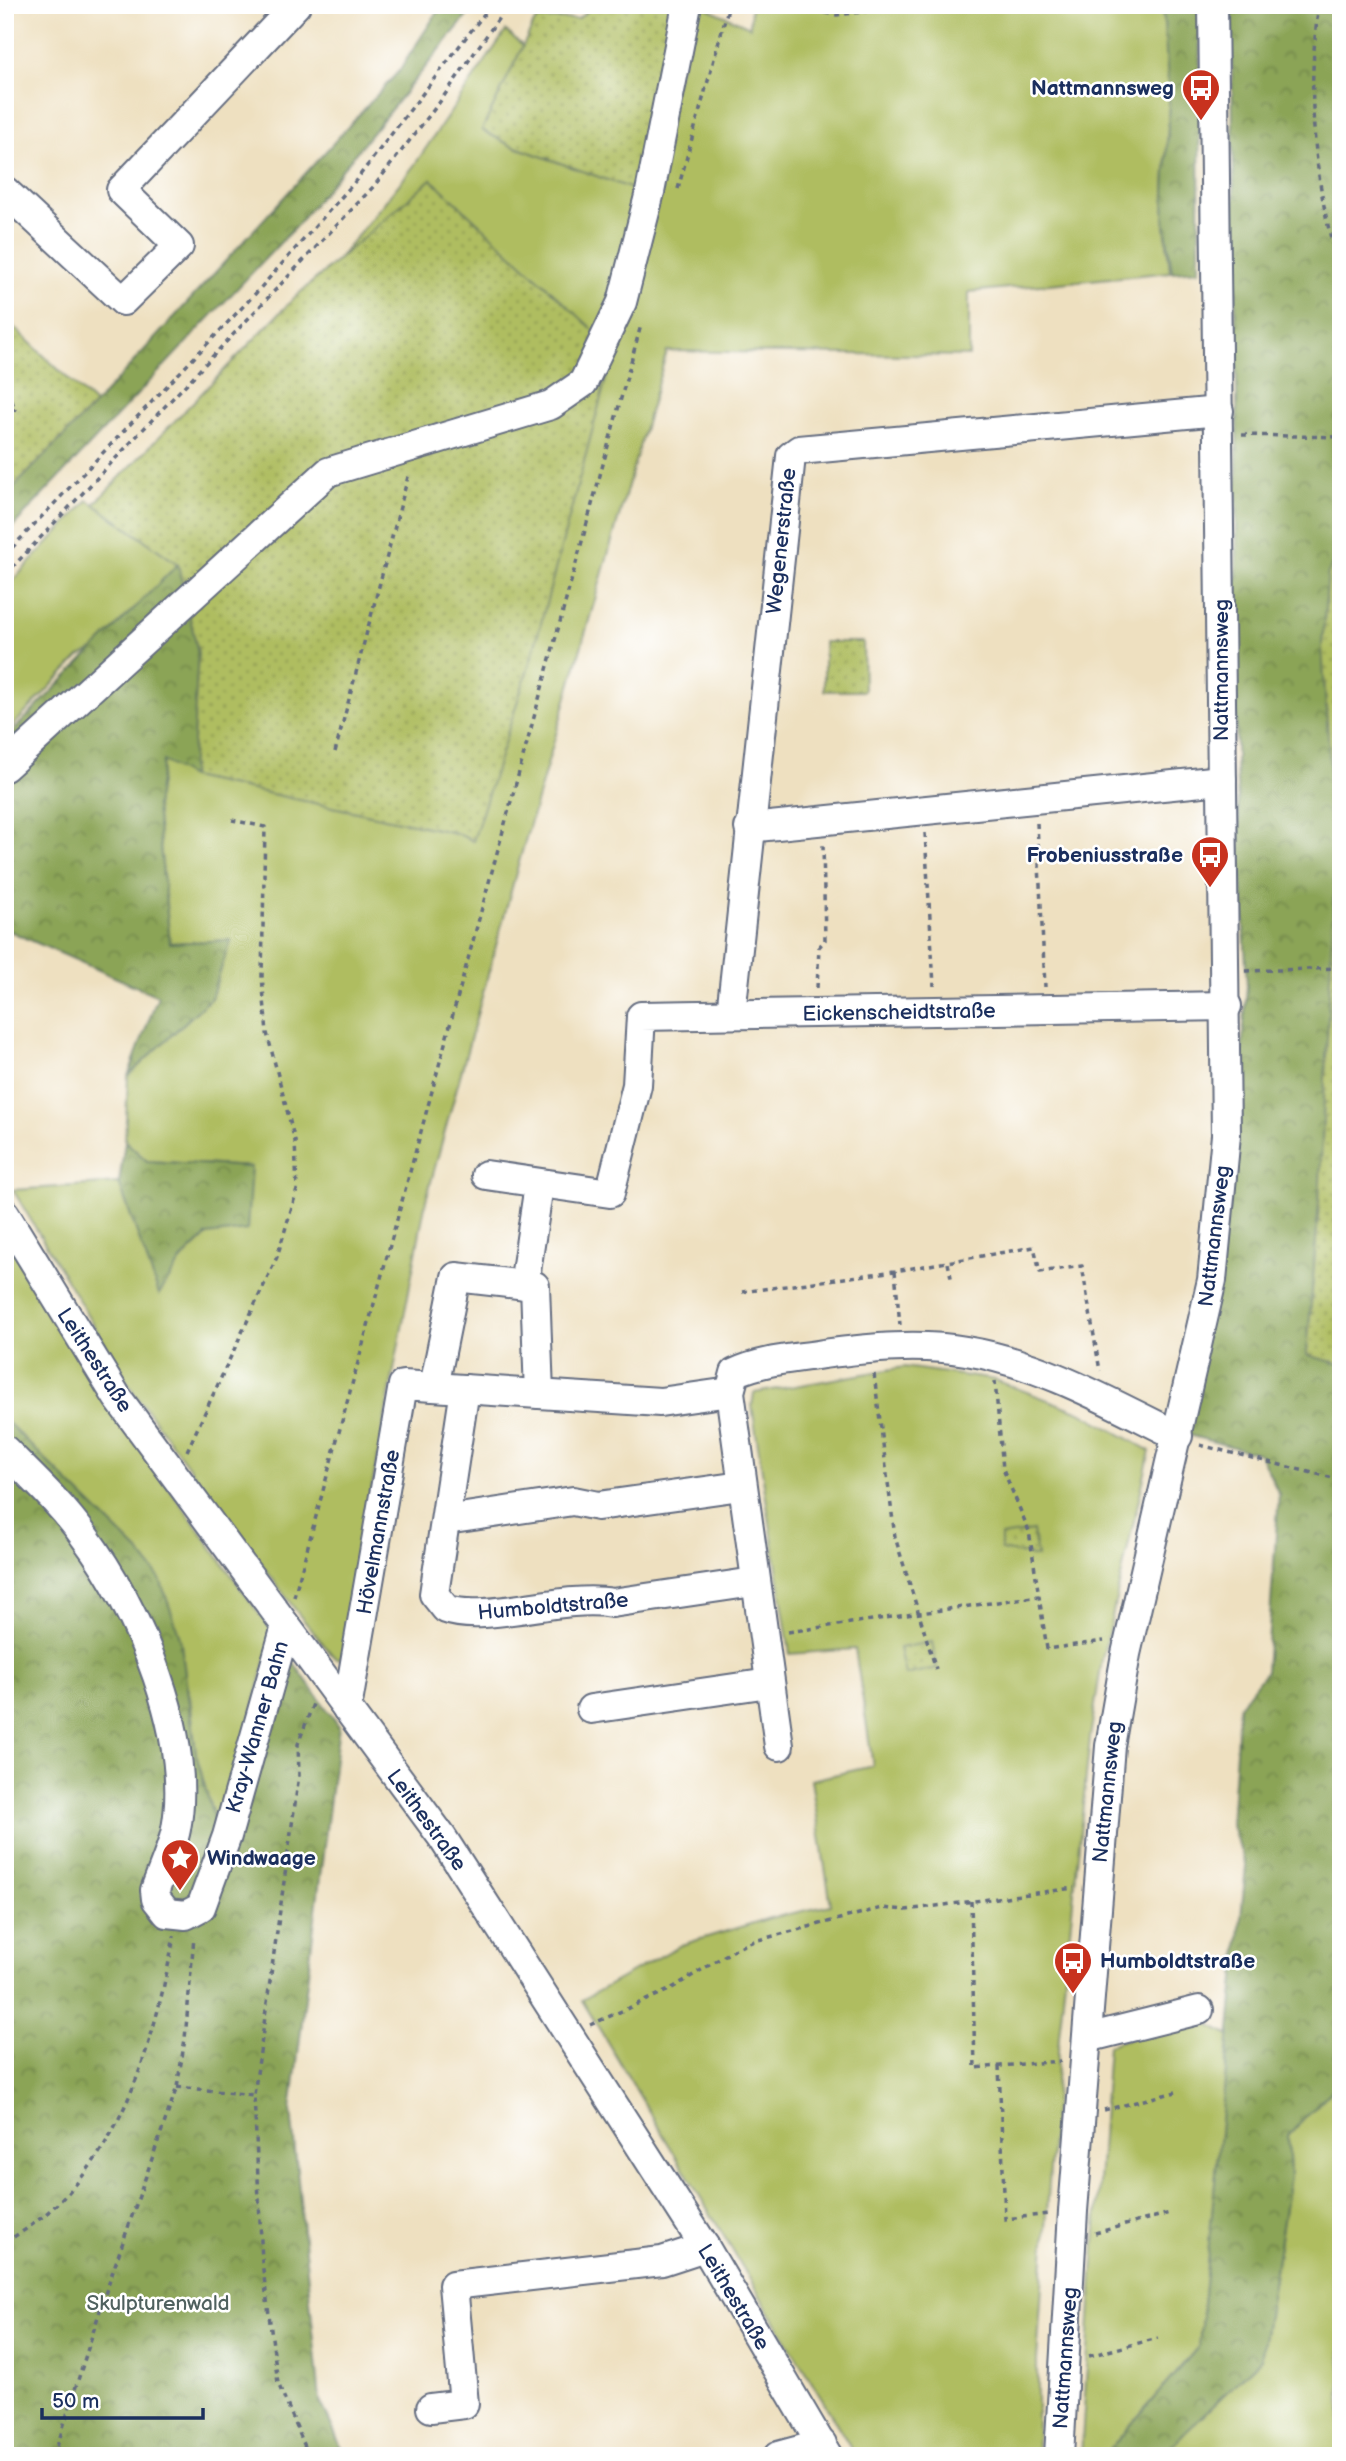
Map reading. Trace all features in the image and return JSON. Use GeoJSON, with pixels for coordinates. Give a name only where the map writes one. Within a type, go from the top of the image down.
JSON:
{"type":"FeatureCollection","features":[{"type":"Feature","properties":{"kind":"street"},"geometry":{"type":"LineString","coordinates":[[5,191],[123,302],[178,246],[121,190],[296,5]]}},
{"type":"Feature","properties":{"kind":"street"},"geometry":{"type":"LineString","coordinates":[[5,767],[328,472],[551,405],[583,383],[622,302],[650,192],[687,5]]}},
{"type":"Feature","properties":{"kind":"street","name":"Nattmannsweg"},"geometry":{"type":"LineString","coordinates":[[1059,2456],[1073,2211],[1110,1746],[1130,1637],[1212,1280],[1226,1135],[1227,971],[1222,780],[1213,5]]}},
{"type":"Feature","properties":{"kind":"street","name":"Wegenerstraße"},"geometry":{"type":"LineString","coordinates":[[731,1014],[791,456],[799,450],[1219,422]]}},
{"type":"Feature","properties":{"kind":"street"},"geometry":{"type":"LineString","coordinates":[[749,828],[1222,780]]}},
{"type":"Feature","properties":{"kind":"street","name":"Eickenscheidtstraße"},"geometry":{"type":"LineString","coordinates":[[539,1185],[610,1193],[637,1085],[640,1016],[1227,1006]]}},
{"type":"Feature","properties":{"kind":"street"},"geometry":{"type":"LineString","coordinates":[[486,1175],[539,1185],[524,1285]]}},
{"type":"Feature","properties":{"kind":"street","name":"Leithestraße"},"geometry":{"type":"LineString","coordinates":[[5,1214],[90,1355],[175,1478],[442,1837],[705,2247],[827,2452]]}},
{"type":"Feature","properties":{"kind":"street"},"geometry":{"type":"LineString","coordinates":[[434,1387],[456,1277],[535,1286],[539,1394]]}},
{"type":"Feature","properties":{"kind":"street"},"geometry":{"type":"LineString","coordinates":[[779,1746],[741,1486],[730,1392],[735,1373],[754,1364],[870,1348],[964,1350],[992,1356],[1056,1377],[1178,1436]]}},
{"type":"Feature","properties":{"kind":"street","name":"Hövelmannstraße"},"geometry":{"type":"LineString","coordinates":[[347,1709],[404,1385],[660,1402],[730,1392]]}},
{"type":"Feature","properties":{"kind":"street","name":"Humboldtstraße"},"geometry":{"type":"LineString","coordinates":[[465,1389],[434,1594],[446,1609],[457,1613],[591,1599],[612,1603],[754,1582]]}},
{"type":"Feature","properties":{"kind":"street"},"geometry":{"type":"LineString","coordinates":[[5,1450],[57,1502],[91,1545],[109,1572],[151,1664],[169,1720],[180,1779],[176,1830],[155,1890],[156,1899],[167,1913],[189,1911]]}},
{"type":"Feature","properties":{"kind":"street"},"geometry":{"type":"LineString","coordinates":[[446,1520],[573,1501],[598,1506],[741,1486]]}},
{"type":"Feature","properties":{"kind":"street","name":"Kray-Wanner Bahn"},"geometry":{"type":"LineString","coordinates":[[189,1911],[227,1836],[286,1626]]}},
{"type":"Feature","properties":{"kind":"street"},"geometry":{"type":"LineString","coordinates":[[591,1709],[769,1683]]}},
{"type":"Feature","properties":{"kind":"street"},"geometry":{"type":"LineString","coordinates":[[1086,2049],[1199,2010]]}},
{"type":"Feature","properties":{"kind":"street"},"geometry":{"type":"LineString","coordinates":[[431,2408],[464,2403],[453,2285],[662,2261],[705,2247]]}},
{"type":"Feature","properties":{"kind":"street"},"geometry":{"type":"LineString","coordinates":[[778,2456],[827,2452]]}},
{"type":"Feature","properties":{"kind":"path"},"geometry":{"type":"LineString","coordinates":[[5,555],[255,293],[353,184],[491,5]]}},
{"type":"Feature","properties":{"kind":"path"},"geometry":{"type":"LineString","coordinates":[[5,575],[374,186],[439,103],[508,5]]}},
{"type":"Feature","properties":{"kind":"path"},"geometry":{"type":"LineString","coordinates":[[678,190],[729,5]]}},
{"type":"Feature","properties":{"kind":"path"},"geometry":{"type":"LineString","coordinates":[[776,5],[837,15],[921,5]]}},
{"type":"Feature","properties":{"kind":"path"},"geometry":{"type":"LineString","coordinates":[[1319,5],[1312,79],[1315,154],[1322,203],[1341,276]]}},
{"type":"Feature","properties":{"kind":"path"},"geometry":{"type":"LineString","coordinates":[[286,1626],[642,320]]}},
{"type":"Feature","properties":{"kind":"path"},"geometry":{"type":"LineString","coordinates":[[5,381],[15,410],[5,410]]}},
{"type":"Feature","properties":{"kind":"path"},"geometry":{"type":"LineString","coordinates":[[1219,422],[1341,437]]}},
{"type":"Feature","properties":{"kind":"path"},"geometry":{"type":"LineString","coordinates":[[334,752],[417,444]]}},
{"type":"Feature","properties":{"kind":"path"},"geometry":{"type":"LineString","coordinates":[[1035,799],[1046,1010]]}},
{"type":"Feature","properties":{"kind":"path"},"geometry":{"type":"LineString","coordinates":[[923,810],[936,1012]]}},
{"type":"Feature","properties":{"kind":"path"},"geometry":{"type":"LineString","coordinates":[[175,1478],[276,1257],[297,1190],[295,1141],[267,1032],[262,976],[265,827],[232,820]]}},
{"type":"Feature","properties":{"kind":"path"},"geometry":{"type":"LineString","coordinates":[[817,1013],[819,947],[825,940],[822,821]]}},
{"type":"Feature","properties":{"kind":"path"},"geometry":{"type":"LineString","coordinates":[[1227,971],[1341,968]]}},
{"type":"Feature","properties":{"kind":"path"},"geometry":{"type":"LineString","coordinates":[[742,1292],[894,1272],[1034,1247],[1040,1272],[1082,1266],[1105,1400]]}},
{"type":"Feature","properties":{"kind":"path"},"geometry":{"type":"LineString","coordinates":[[948,1262],[952,1282]]}},
{"type":"Feature","properties":{"kind":"path"},"geometry":{"type":"LineString","coordinates":[[894,1272],[902,1347]]}},
{"type":"Feature","properties":{"kind":"path"},"geometry":{"type":"LineString","coordinates":[[870,1348],[895,1536],[936,1669]]}},
{"type":"Feature","properties":{"kind":"path"},"geometry":{"type":"LineString","coordinates":[[992,1356],[1003,1469],[1029,1531],[1047,1649],[1130,1637]]}},
{"type":"Feature","properties":{"kind":"path"},"geometry":{"type":"LineString","coordinates":[[1178,1436],[1212,1450],[1341,1480]]}},
{"type":"Feature","properties":{"kind":"path"},"geometry":{"type":"LineString","coordinates":[[762,1636],[1039,1596]]}},
{"type":"Feature","properties":{"kind":"path"},"geometry":{"type":"LineString","coordinates":[[309,2456],[278,2383],[262,2262],[254,2095],[299,1775],[298,1744],[324,1676]]}},
{"type":"Feature","properties":{"kind":"path"},"geometry":{"type":"LineString","coordinates":[[569,2034],[669,1990],[737,1948],[754,1941],[882,1909],[906,1910],[1097,1885]]}},
{"type":"Feature","properties":{"kind":"path"},"geometry":{"type":"LineString","coordinates":[[971,1901],[975,2068],[1086,2049]]}},
{"type":"Feature","properties":{"kind":"path"},"geometry":{"type":"LineString","coordinates":[[54,2456],[108,2285],[177,2087],[185,2039],[191,1950],[189,1911]]}},
{"type":"Feature","properties":{"kind":"path"},"geometry":{"type":"LineString","coordinates":[[5,2242],[34,2224],[76,2185],[123,2112],[150,2047],[189,1911]]}},
{"type":"Feature","properties":{"kind":"path"},"geometry":{"type":"LineString","coordinates":[[999,2066],[1005,2219],[1073,2211]]}},
{"type":"Feature","properties":{"kind":"path"},"geometry":{"type":"LineString","coordinates":[[177,2087],[254,2095]]}},
{"type":"Feature","properties":{"kind":"path"},"geometry":{"type":"LineString","coordinates":[[1082,2115],[1176,2092]]}},
{"type":"Feature","properties":{"kind":"path"},"geometry":{"type":"LineString","coordinates":[[1072,2240],[1170,2213]]}},
{"type":"Feature","properties":{"kind":"path"},"geometry":{"type":"LineString","coordinates":[[1065,2363],[1158,2338]]}},
{"type":"Feature","properties":{"kind":"green space"},"geometry":{"type":"Polygon","coordinates":[[[442,5],[476,5],[297,225],[5,535],[5,496],[95,404],[399,71],[442,5]]]}},
{"type":"Feature","properties":{"kind":"green space"},"geometry":{"type":"Polygon","coordinates":[[[594,5],[674,5],[641,192],[510,145],[482,130],[534,23],[538,19],[578,19],[594,5]]]}},
{"type":"Feature","properties":{"kind":"green space"},"geometry":{"type":"Polygon","coordinates":[[[700,5],[750,27],[751,5],[1163,5],[1169,100],[1164,217],[1170,272],[969,292],[969,356],[667,351],[519,862],[426,1200],[358,1561],[345,1655],[341,1659],[334,1657],[300,1616],[134,1393],[13,1190],[119,1183],[159,1293],[183,1258],[207,1235],[250,1167],[147,1161],[125,1141],[128,1076],[211,998],[230,940],[170,943],[156,806],[163,760],[191,777],[456,833],[473,840],[431,179],[337,261],[413,167],[506,31],[523,46],[482,130],[510,145],[641,192],[700,5]]]}},
{"type":"Feature","properties":{"kind":"green space"},"geometry":{"type":"Polygon","coordinates":[[[1163,5],[1200,5],[1199,270],[1172,272],[1164,217],[1169,100],[1163,5]]]}},
{"type":"Feature","properties":{"kind":"green space"},"geometry":{"type":"Polygon","coordinates":[[[1231,5],[1341,5],[1338,86],[1341,119],[1341,549],[1328,573],[1322,647],[1336,854],[1319,1204],[1307,1355],[1341,1364],[1341,2080],[1288,2136],[1290,2176],[1261,2359],[1160,2456],[1104,2456],[1199,2346],[1246,1866],[1231,1824],[1239,1706],[1266,1671],[1279,1494],[1260,1454],[1184,1434],[1230,1202],[1247,986],[1236,765],[1237,397],[1231,5]]]}},
{"type":"Feature","properties":{"kind":"green space"},"geometry":{"type":"Polygon","coordinates":[[[431,179],[614,349],[533,653],[473,841],[456,833],[191,777],[198,653],[178,564],[94,504],[295,297],[431,179]]]}},
{"type":"Feature","properties":{"kind":"green space"},"geometry":{"type":"Polygon","coordinates":[[[5,319],[95,404],[5,496],[5,319]]]}},
{"type":"Feature","properties":{"kind":"green space"},"geometry":{"type":"Polygon","coordinates":[[[88,500],[178,564],[97,648],[79,657],[5,734],[5,589],[88,500]]]}},
{"type":"Feature","properties":{"kind":"green space"},"geometry":{"type":"Polygon","coordinates":[[[1341,549],[1341,1364],[1307,1355],[1319,1204],[1336,854],[1322,647],[1328,573],[1341,549]]]}},
{"type":"Feature","properties":{"kind":"green space"},"geometry":{"type":"Polygon","coordinates":[[[178,564],[198,653],[191,777],[163,761],[156,806],[170,943],[231,940],[211,998],[128,1076],[158,996],[5,929],[5,739],[178,564]]]}},
{"type":"Feature","properties":{"kind":"green space"},"geometry":{"type":"Polygon","coordinates":[[[824,642],[863,642],[864,691],[824,691],[824,642]]]}},
{"type":"Feature","properties":{"kind":"green space"},"geometry":{"type":"Polygon","coordinates":[[[125,1141],[147,1161],[251,1167],[247,1230],[207,1235],[183,1258],[159,1294],[119,1183],[125,1141]]]}},
{"type":"Feature","properties":{"kind":"green space"},"geometry":{"type":"Polygon","coordinates":[[[5,1235],[109,1404],[273,1633],[219,1838],[196,1754],[190,1696],[140,1553],[5,1420],[5,1235]]]}},
{"type":"Feature","properties":{"kind":"green space"},"geometry":{"type":"Polygon","coordinates":[[[904,1367],[995,1380],[1080,1412],[1150,1451],[1102,1660],[1090,1738],[1059,2036],[1037,2360],[1037,2456],[856,2456],[582,2000],[681,1945],[770,1918],[831,1905],[811,1780],[873,1766],[855,1649],[790,1654],[752,1406],[754,1393],[904,1367]]]}},
{"type":"Feature","properties":{"kind":"green space","name":"Skulpturenwald"},"geometry":{"type":"Polygon","coordinates":[[[5,1420],[139,1552],[160,1579],[180,1637],[196,1754],[219,1838],[288,1655],[339,1726],[291,2110],[320,2400],[345,2456],[5,2456],[5,1420]]]}},
{"type":"Feature","properties":{"kind":"green space"},"geometry":{"type":"Polygon","coordinates":[[[1033,1531],[1037,1557],[1001,1550],[1001,1536],[1033,1531]]]}},
{"type":"Feature","properties":{"kind":"green space"},"geometry":{"type":"Polygon","coordinates":[[[932,1642],[937,1668],[905,1675],[899,1648],[932,1642]]]}},
{"type":"Feature","properties":{"kind":"green space"},"geometry":{"type":"Polygon","coordinates":[[[1196,2018],[1230,2036],[1199,2346],[1104,2456],[1081,2456],[1108,2045],[1196,2018]]]}},
{"type":"Feature","properties":{"kind":"green space"},"geometry":{"type":"Polygon","coordinates":[[[1341,2080],[1341,2456],[1160,2456],[1261,2359],[1290,2176],[1288,2136],[1341,2080]]]}},
{"type":"Feature","properties":{"kind":"place","name":"Nattmannsweg"},"geometry":{"type":"Point","coordinates":[1201,122]}},
{"type":"Feature","properties":{"kind":"place","name":"Frobeniusstraße"},"geometry":{"type":"Point","coordinates":[1210,889]}},
{"type":"Feature","properties":{"kind":"place","name":"Windwaage"},"geometry":{"type":"Point","coordinates":[180,1892]}},
{"type":"Feature","properties":{"kind":"place","name":"Humboldtstraße"},"geometry":{"type":"Point","coordinates":[1073,1995]}}]}
